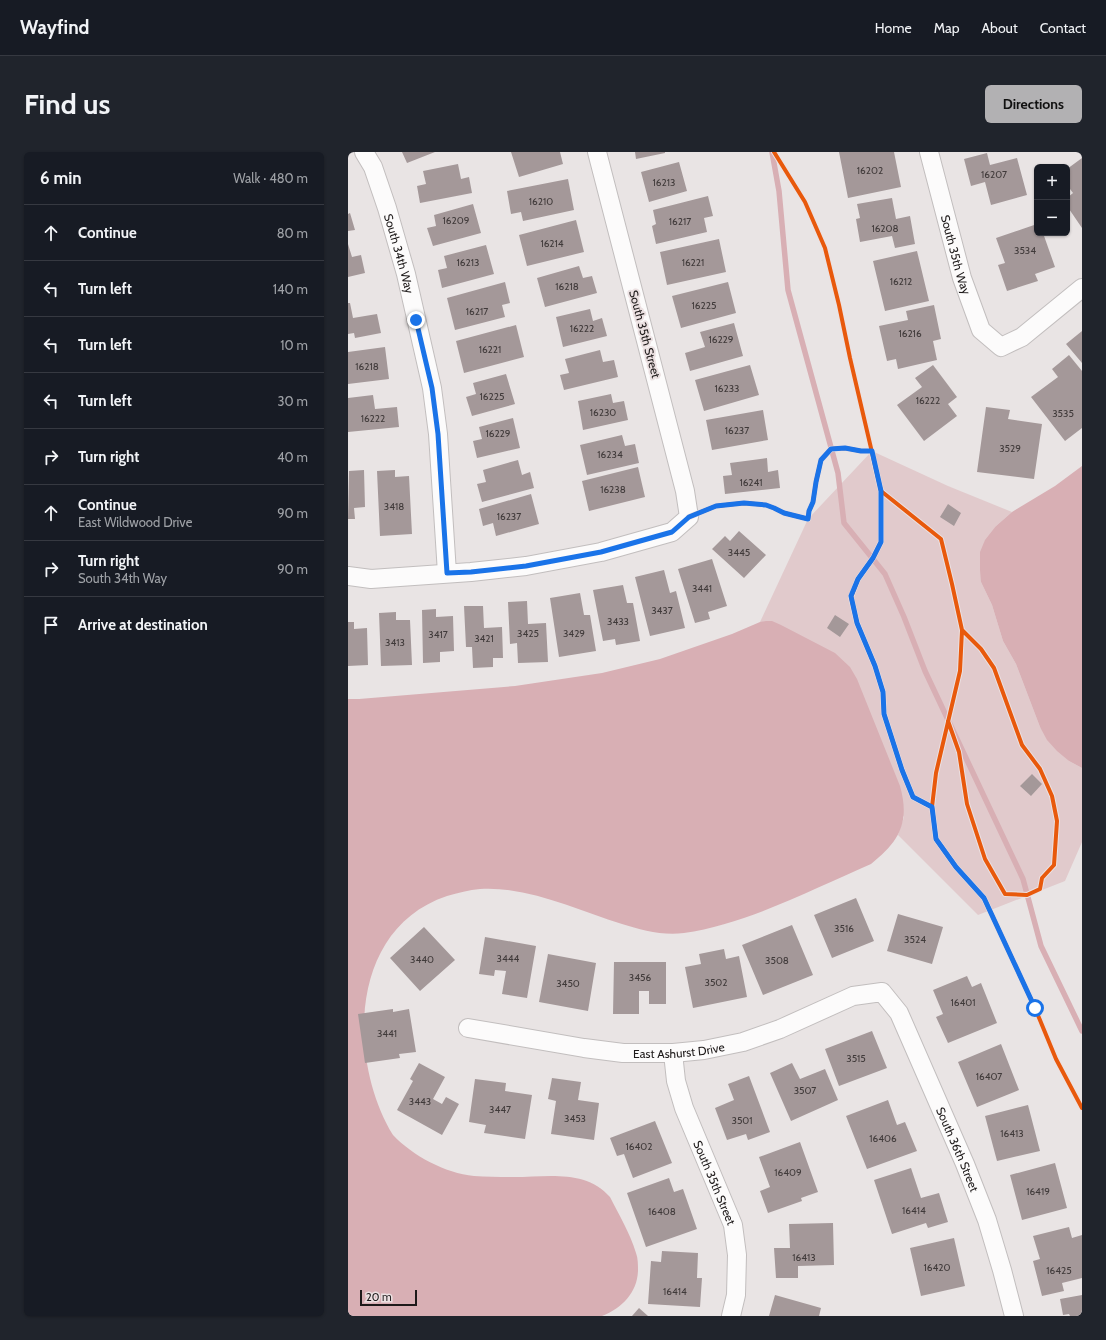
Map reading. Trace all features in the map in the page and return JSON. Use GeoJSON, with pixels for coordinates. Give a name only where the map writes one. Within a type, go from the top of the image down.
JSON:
{"type":"FeatureCollection","features":[{"type":"Feature","properties":{"kind":"street","name":"South 34th Way"},"geometry":{"type":"LineString","coordinates":[[364,152],[373,167],[387,208],[406,274],[432,388],[438,434],[447,573]]}},
{"type":"Feature","properties":{"kind":"street","name":"South 35th Street"},"geometry":{"type":"LineString","coordinates":[[447,573],[526,566],[601,552],[672,532],[689,517],[685,491],[598,152]]}},
{"type":"Feature","properties":{"kind":"street","name":"South 35th Way"},"geometry":{"type":"LineString","coordinates":[[929,152],[962,278],[982,330],[1001,348],[1022,337],[1082,288]]}},
{"type":"Feature","properties":{"kind":"street"},"geometry":{"type":"LineString","coordinates":[[348,576],[371,580],[447,573]]}},
{"type":"Feature","properties":{"kind":"street","name":"East Ashurst Drive"},"geometry":{"type":"LineString","coordinates":[[468,1028],[584,1048],[623,1053],[673,1053],[704,1050],[743,1042],[780,1029],[853,996],[882,992]]}},
{"type":"Feature","properties":{"kind":"street","name":"South 36th Street"},"geometry":{"type":"LineString","coordinates":[[882,992],[899,1013],[965,1164],[987,1220],[1014,1316]]}},
{"type":"Feature","properties":{"kind":"street","name":"South 35th Street"},"geometry":{"type":"LineString","coordinates":[[673,1053],[676,1081],[684,1108],[733,1225],[737,1255],[736,1295],[731,1316]]}},
{"type":"Feature","properties":{"kind":"shaded area"},"geometry":{"type":"Polygon","coordinates":[[[872,451],[948,486],[1012,512],[996,526],[981,582],[992,605],[1003,641],[1016,664],[1040,727],[1069,761],[1082,768],[1082,842],[1065,881],[978,915],[898,835],[904,817],[760,622],[808,519],[872,451]]]}},
{"type":"Feature","properties":{"kind":"shaded area"},"geometry":{"type":"Polygon","coordinates":[[[1082,466],[1082,768],[1069,761],[1057,751],[1047,740],[1040,727],[1016,664],[1003,641],[992,605],[981,582],[980,552],[985,540],[996,526],[1012,512],[1055,486],[1082,466]]]}},
{"type":"Feature","properties":{"kind":"shaded area"},"geometry":{"type":"Polygon","coordinates":[[[766,621],[772,621],[781,625],[835,653],[850,667],[857,679],[900,786],[903,799],[904,810],[900,830],[896,839],[881,856],[871,864],[756,914],[708,928],[676,934],[660,933],[629,926],[552,900],[516,891],[480,889],[447,896],[414,913],[390,937],[375,967],[366,1000],[364,1036],[369,1071],[378,1105],[393,1135],[410,1150],[430,1162],[463,1174],[494,1177],[565,1176],[578,1178],[600,1188],[610,1197],[628,1231],[637,1255],[637,1279],[631,1293],[616,1309],[602,1316],[348,1316],[348,699],[515,686],[602,673],[660,659],[766,621]]]}},
{"type":"Feature","properties":{"kind":"building"},"geometry":{"type":"Polygon","coordinates":[[[402,152],[435,152],[407,163],[402,152]]]}},
{"type":"Feature","properties":{"kind":"building"},"geometry":{"type":"Polygon","coordinates":[[[511,152],[560,152],[563,164],[519,177],[511,152]]]}},
{"type":"Feature","properties":{"kind":"building"},"geometry":{"type":"Polygon","coordinates":[[[635,152],[665,152],[665,153],[636,159],[635,152]]]}},
{"type":"Feature","properties":{"kind":"building"},"geometry":{"type":"Polygon","coordinates":[[[839,152],[894,152],[901,187],[848,198],[839,152]]]}},
{"type":"Feature","properties":{"kind":"building"},"geometry":{"type":"Polygon","coordinates":[[[987,153],[990,165],[1017,158],[1027,195],[991,205],[985,182],[971,186],[964,159],[987,153]]]}},
{"type":"Feature","properties":{"kind":"building"},"geometry":{"type":"Polygon","coordinates":[[[1082,158],[1082,228],[1070,210],[1070,196],[1073,193],[1070,189],[1070,167],[1082,158]]]}},
{"type":"Feature","properties":{"kind":"building"},"geometry":{"type":"Polygon","coordinates":[[[679,162],[687,191],[649,202],[641,172],[679,162]]]}},
{"type":"Feature","properties":{"kind":"building"},"geometry":{"type":"Polygon","coordinates":[[[458,164],[461,179],[469,177],[472,193],[420,203],[417,186],[426,184],[423,171],[458,164]]]}},
{"type":"Feature","properties":{"kind":"building"},"geometry":{"type":"Polygon","coordinates":[[[568,179],[574,210],[523,221],[521,212],[511,214],[507,191],[568,179]]]}},
{"type":"Feature","properties":{"kind":"building"},"geometry":{"type":"Polygon","coordinates":[[[708,196],[713,216],[704,218],[707,232],[656,244],[652,226],[656,224],[653,210],[708,196]]]}},
{"type":"Feature","properties":{"kind":"building"},"geometry":{"type":"Polygon","coordinates":[[[892,198],[896,219],[910,216],[915,244],[895,248],[892,236],[860,242],[856,219],[860,218],[857,204],[892,198]]]}},
{"type":"Feature","properties":{"kind":"building"},"geometry":{"type":"Polygon","coordinates":[[[473,204],[481,233],[433,246],[427,228],[436,226],[434,215],[473,204]]]}},
{"type":"Feature","properties":{"kind":"building"},"geometry":{"type":"Polygon","coordinates":[[[350,213],[355,230],[348,231],[348,214],[350,213]]]}},
{"type":"Feature","properties":{"kind":"building"},"geometry":{"type":"Polygon","coordinates":[[[576,220],[584,252],[527,266],[519,235],[576,220]]]}},
{"type":"Feature","properties":{"kind":"building"},"geometry":{"type":"Polygon","coordinates":[[[1034,225],[1034,236],[1044,236],[1055,267],[1035,274],[1038,281],[1007,291],[998,265],[1005,263],[996,238],[1034,225]]]}},
{"type":"Feature","properties":{"kind":"building"},"geometry":{"type":"Polygon","coordinates":[[[719,239],[726,272],[667,285],[660,252],[719,239]]]}},
{"type":"Feature","properties":{"kind":"building"},"geometry":{"type":"Polygon","coordinates":[[[348,244],[352,257],[361,255],[365,273],[348,277],[348,244]]]}},
{"type":"Feature","properties":{"kind":"building"},"geometry":{"type":"Polygon","coordinates":[[[486,245],[494,274],[442,288],[438,270],[447,268],[444,256],[486,245]]]}},
{"type":"Feature","properties":{"kind":"building"},"geometry":{"type":"Polygon","coordinates":[[[917,251],[929,301],[885,311],[873,261],[917,251]]]}},
{"type":"Feature","properties":{"kind":"building"},"geometry":{"type":"Polygon","coordinates":[[[579,266],[583,278],[592,276],[597,293],[545,307],[537,278],[579,266]]]}},
{"type":"Feature","properties":{"kind":"building"},"geometry":{"type":"Polygon","coordinates":[[[505,282],[510,303],[502,305],[505,317],[455,330],[447,298],[505,282]]]}},
{"type":"Feature","properties":{"kind":"building"},"geometry":{"type":"Polygon","coordinates":[[[728,282],[736,313],[681,328],[672,296],[728,282]]]}},
{"type":"Feature","properties":{"kind":"building"},"geometry":{"type":"Polygon","coordinates":[[[348,303],[350,303],[353,318],[377,314],[381,333],[355,338],[354,333],[348,334],[348,303]]]}},
{"type":"Feature","properties":{"kind":"building"},"geometry":{"type":"Polygon","coordinates":[[[934,305],[941,339],[933,341],[937,360],[898,369],[896,359],[887,361],[879,326],[908,320],[906,311],[934,305]]]}},
{"type":"Feature","properties":{"kind":"building"},"geometry":{"type":"Polygon","coordinates":[[[590,309],[593,321],[602,318],[607,336],[563,347],[556,317],[590,309]]]}},
{"type":"Feature","properties":{"kind":"building"},"geometry":{"type":"Polygon","coordinates":[[[734,323],[743,356],[690,371],[685,353],[705,347],[700,332],[734,323]]]}},
{"type":"Feature","properties":{"kind":"building"},"geometry":{"type":"Polygon","coordinates":[[[516,325],[524,357],[464,373],[456,341],[516,325]]]}},
{"type":"Feature","properties":{"kind":"building"},"geometry":{"type":"Polygon","coordinates":[[[1082,331],[1082,363],[1066,344],[1082,331]]]}},
{"type":"Feature","properties":{"kind":"building"},"geometry":{"type":"Polygon","coordinates":[[[385,347],[389,379],[348,384],[348,352],[385,347]]]}},
{"type":"Feature","properties":{"kind":"building"},"geometry":{"type":"Polygon","coordinates":[[[600,350],[603,362],[614,360],[618,377],[564,390],[560,375],[569,373],[565,359],[600,350]]]}},
{"type":"Feature","properties":{"kind":"building"},"geometry":{"type":"Polygon","coordinates":[[[1069,355],[1082,371],[1082,428],[1065,441],[1031,397],[1058,377],[1052,369],[1069,355]]]}},
{"type":"Feature","properties":{"kind":"building"},"geometry":{"type":"Polygon","coordinates":[[[750,365],[759,395],[704,411],[695,380],[750,365]]]}},
{"type":"Feature","properties":{"kind":"building"},"geometry":{"type":"Polygon","coordinates":[[[933,365],[957,397],[948,404],[957,416],[924,441],[897,405],[922,387],[915,378],[933,365]]]}},
{"type":"Feature","properties":{"kind":"building"},"geometry":{"type":"Polygon","coordinates":[[[506,374],[515,404],[472,416],[466,397],[476,394],[473,383],[506,374]]]}},
{"type":"Feature","properties":{"kind":"building"},"geometry":{"type":"Polygon","coordinates":[[[611,394],[613,403],[624,401],[628,420],[583,430],[578,401],[611,394]]]}},
{"type":"Feature","properties":{"kind":"building"},"geometry":{"type":"Polygon","coordinates":[[[373,395],[375,409],[397,407],[399,427],[348,432],[348,398],[373,395]]]}},
{"type":"Feature","properties":{"kind":"building"},"geometry":{"type":"Polygon","coordinates":[[[986,407],[1010,410],[1008,419],[1042,424],[1034,479],[977,472],[986,407]]]}},
{"type":"Feature","properties":{"kind":"building"},"geometry":{"type":"Polygon","coordinates":[[[763,410],[768,440],[712,450],[706,420],[763,410]]]}},
{"type":"Feature","properties":{"kind":"building"},"geometry":{"type":"Polygon","coordinates":[[[513,418],[520,448],[477,458],[473,441],[482,439],[479,427],[513,418]]]}},
{"type":"Feature","properties":{"kind":"building"},"geometry":{"type":"Polygon","coordinates":[[[622,435],[625,446],[635,444],[639,463],[587,475],[580,445],[622,435]]]}},
{"type":"Feature","properties":{"kind":"building"},"geometry":{"type":"Polygon","coordinates":[[[767,458],[768,472],[778,470],[780,488],[725,494],[723,476],[732,475],[730,463],[767,458]]]}},
{"type":"Feature","properties":{"kind":"building"},"geometry":{"type":"Polygon","coordinates":[[[518,460],[522,475],[530,472],[534,488],[482,502],[477,484],[486,482],[483,470],[518,460]]]}},
{"type":"Feature","properties":{"kind":"building"},"geometry":{"type":"Polygon","coordinates":[[[638,467],[645,497],[589,511],[582,481],[638,467]]]}},
{"type":"Feature","properties":{"kind":"building"},"geometry":{"type":"Polygon","coordinates":[[[364,470],[365,507],[354,508],[355,519],[348,519],[349,471],[364,470]]]}},
{"type":"Feature","properties":{"kind":"building"},"geometry":{"type":"Polygon","coordinates":[[[395,470],[395,477],[409,476],[412,534],[380,536],[377,471],[395,470]]]}},
{"type":"Feature","properties":{"kind":"building"},"geometry":{"type":"Polygon","coordinates":[[[531,494],[539,524],[496,536],[493,523],[483,526],[479,509],[531,494]]]}},
{"type":"Feature","properties":{"kind":"building"},"geometry":{"type":"Polygon","coordinates":[[[948,504],[961,513],[954,526],[940,517],[948,504]]]}},
{"type":"Feature","properties":{"kind":"building"},"geometry":{"type":"Polygon","coordinates":[[[739,531],[766,555],[744,578],[712,549],[725,536],[730,541],[739,531]]]}},
{"type":"Feature","properties":{"kind":"building"},"geometry":{"type":"Polygon","coordinates":[[[712,559],[727,606],[708,612],[710,619],[695,623],[678,569],[712,559]]]}},
{"type":"Feature","properties":{"kind":"building"},"geometry":{"type":"Polygon","coordinates":[[[664,570],[670,593],[676,591],[685,628],[650,636],[635,577],[664,570]]]}},
{"type":"Feature","properties":{"kind":"building"},"geometry":{"type":"Polygon","coordinates":[[[623,585],[627,603],[633,603],[640,641],[616,645],[615,639],[603,641],[593,590],[623,585]]]}},
{"type":"Feature","properties":{"kind":"building"},"geometry":{"type":"Polygon","coordinates":[[[580,593],[584,615],[590,615],[596,651],[559,657],[550,598],[580,593]]]}},
{"type":"Feature","properties":{"kind":"building"},"geometry":{"type":"Polygon","coordinates":[[[527,601],[528,624],[546,623],[548,662],[518,663],[517,643],[510,644],[508,602],[527,601]]]}},
{"type":"Feature","properties":{"kind":"building"},"geometry":{"type":"Polygon","coordinates":[[[464,606],[483,606],[484,628],[502,627],[503,658],[493,658],[493,667],[473,668],[472,647],[466,647],[464,606]]]}},
{"type":"Feature","properties":{"kind":"building"},"geometry":{"type":"Polygon","coordinates":[[[436,609],[436,617],[453,616],[454,651],[440,652],[440,662],[423,663],[422,610],[436,609]]]}},
{"type":"Feature","properties":{"kind":"building"},"geometry":{"type":"Polygon","coordinates":[[[396,612],[396,620],[410,620],[412,665],[381,666],[379,613],[396,612]]]}},
{"type":"Feature","properties":{"kind":"building"},"geometry":{"type":"Polygon","coordinates":[[[835,615],[849,624],[840,637],[827,628],[835,615]]]}},
{"type":"Feature","properties":{"kind":"building"},"geometry":{"type":"Polygon","coordinates":[[[348,622],[354,622],[354,629],[367,628],[368,665],[348,666],[348,622]]]}},
{"type":"Feature","properties":{"kind":"building"},"geometry":{"type":"Polygon","coordinates":[[[1032,774],[1042,784],[1031,796],[1020,786],[1032,774]]]}},
{"type":"Feature","properties":{"kind":"building"},"geometry":{"type":"Polygon","coordinates":[[[856,898],[874,941],[832,958],[814,915],[856,898]]]}},
{"type":"Feature","properties":{"kind":"building"},"geometry":{"type":"Polygon","coordinates":[[[898,914],[943,927],[932,964],[887,951],[898,914]]]}},
{"type":"Feature","properties":{"kind":"building"},"geometry":{"type":"Polygon","coordinates":[[[792,925],[813,975],[763,995],[742,945],[792,925]]]}},
{"type":"Feature","properties":{"kind":"building"},"geometry":{"type":"Polygon","coordinates":[[[424,927],[455,960],[420,991],[390,958],[424,927]]]}},
{"type":"Feature","properties":{"kind":"building"},"geometry":{"type":"Polygon","coordinates":[[[485,937],[536,946],[527,998],[502,994],[506,971],[495,970],[494,976],[479,974],[485,937]]]}},
{"type":"Feature","properties":{"kind":"building"},"geometry":{"type":"Polygon","coordinates":[[[724,949],[726,959],[739,956],[747,997],[693,1008],[685,967],[701,964],[699,954],[724,949]]]}},
{"type":"Feature","properties":{"kind":"building"},"geometry":{"type":"Polygon","coordinates":[[[548,954],[596,963],[588,1011],[539,1002],[548,954]]]}},
{"type":"Feature","properties":{"kind":"building"},"geometry":{"type":"Polygon","coordinates":[[[614,962],[666,962],[666,1004],[649,1004],[649,991],[639,991],[639,1014],[613,1014],[614,962]]]}},
{"type":"Feature","properties":{"kind":"building"},"geometry":{"type":"Polygon","coordinates":[[[967,976],[972,987],[981,983],[997,1023],[948,1043],[936,1017],[943,1014],[933,990],[967,976]]]}},
{"type":"Feature","properties":{"kind":"building"},"geometry":{"type":"Polygon","coordinates":[[[393,1009],[393,1012],[409,1009],[416,1052],[399,1054],[400,1058],[365,1063],[358,1014],[393,1009]]]}},
{"type":"Feature","properties":{"kind":"building"},"geometry":{"type":"Polygon","coordinates":[[[872,1031],[887,1068],[839,1086],[825,1049],[872,1031]]]}},
{"type":"Feature","properties":{"kind":"building"},"geometry":{"type":"Polygon","coordinates":[[[1001,1044],[1019,1090],[977,1107],[958,1062],[1001,1044]]]}},
{"type":"Feature","properties":{"kind":"building"},"geometry":{"type":"Polygon","coordinates":[[[419,1063],[445,1077],[433,1099],[442,1104],[446,1097],[459,1104],[442,1135],[397,1110],[413,1081],[410,1079],[419,1063]]]}},
{"type":"Feature","properties":{"kind":"building"},"geometry":{"type":"Polygon","coordinates":[[[792,1063],[800,1079],[825,1069],[838,1100],[791,1121],[770,1073],[792,1063]]]}},
{"type":"Feature","properties":{"kind":"building"},"geometry":{"type":"Polygon","coordinates":[[[749,1076],[770,1132],[748,1140],[746,1134],[727,1140],[715,1108],[734,1100],[728,1084],[749,1076]]]}},
{"type":"Feature","properties":{"kind":"building"},"geometry":{"type":"Polygon","coordinates":[[[552,1078],[581,1082],[578,1100],[599,1103],[594,1140],[551,1134],[556,1101],[548,1099],[552,1078]]]}},
{"type":"Feature","properties":{"kind":"building"},"geometry":{"type":"Polygon","coordinates":[[[475,1079],[506,1083],[505,1091],[532,1095],[525,1139],[484,1133],[486,1125],[469,1122],[475,1079]]]}},
{"type":"Feature","properties":{"kind":"building"},"geometry":{"type":"Polygon","coordinates":[[[888,1100],[897,1125],[905,1122],[917,1151],[867,1169],[846,1116],[888,1100]]]}},
{"type":"Feature","properties":{"kind":"building"},"geometry":{"type":"Polygon","coordinates":[[[1028,1105],[1040,1151],[997,1161],[985,1116],[1028,1105]]]}},
{"type":"Feature","properties":{"kind":"building"},"geometry":{"type":"Polygon","coordinates":[[[655,1121],[672,1163],[633,1178],[624,1154],[617,1156],[610,1138],[655,1121]]]}},
{"type":"Feature","properties":{"kind":"building"},"geometry":{"type":"Polygon","coordinates":[[[800,1142],[818,1192],[801,1198],[802,1201],[768,1213],[760,1191],[770,1187],[759,1157],[800,1142]]]}},
{"type":"Feature","properties":{"kind":"building"},"geometry":{"type":"Polygon","coordinates":[[[1055,1163],[1067,1208],[1022,1220],[1010,1175],[1055,1163]]]}},
{"type":"Feature","properties":{"kind":"building"},"geometry":{"type":"Polygon","coordinates":[[[911,1168],[921,1198],[939,1193],[948,1222],[928,1228],[926,1223],[892,1234],[874,1180],[911,1168]]]}},
{"type":"Feature","properties":{"kind":"building"},"geometry":{"type":"Polygon","coordinates":[[[669,1178],[674,1192],[683,1189],[697,1229],[646,1247],[627,1193],[669,1178]]]}},
{"type":"Feature","properties":{"kind":"building"},"geometry":{"type":"Polygon","coordinates":[[[833,1223],[834,1265],[798,1266],[798,1278],[776,1278],[774,1248],[790,1248],[789,1224],[833,1223]]]}},
{"type":"Feature","properties":{"kind":"building"},"geometry":{"type":"Polygon","coordinates":[[[1069,1227],[1072,1238],[1082,1235],[1082,1278],[1062,1283],[1064,1291],[1042,1296],[1033,1261],[1040,1259],[1033,1236],[1069,1227]]]}},
{"type":"Feature","properties":{"kind":"building"},"geometry":{"type":"Polygon","coordinates":[[[954,1238],[965,1286],[921,1296],[910,1248],[954,1238]]]}},
{"type":"Feature","properties":{"kind":"building"},"geometry":{"type":"Polygon","coordinates":[[[662,1251],[698,1253],[697,1278],[702,1278],[700,1307],[648,1304],[651,1261],[661,1262],[662,1251]]]}},
{"type":"Feature","properties":{"kind":"building"},"geometry":{"type":"Polygon","coordinates":[[[775,1295],[821,1308],[819,1316],[769,1316],[775,1295]]]}},
{"type":"Feature","properties":{"kind":"building"},"geometry":{"type":"Polygon","coordinates":[[[1082,1295],[1082,1316],[1070,1316],[1069,1314],[1063,1315],[1060,1299],[1082,1295]]]}},
{"type":"Feature","properties":{"kind":"building"},"geometry":{"type":"Polygon","coordinates":[[[639,1308],[648,1316],[632,1316],[639,1308]]]}},
{"type":"Feature","properties":{"kind":"waterway"},"geometry":{"type":"LineString","coordinates":[[772,152],[779,191],[788,290],[838,473],[844,523],[885,574],[925,671],[1023,879],[1041,946],[1082,1031]]}},
{"type":"Feature","properties":{"kind":"cycle path"},"geometry":{"type":"LineString","coordinates":[[774,152],[805,202],[825,248],[881,491],[941,539],[952,584],[962,630],[960,671],[936,773],[932,807],[936,839],[956,867],[984,898],[1035,1008],[1056,1059],[1082,1108]]}},
{"type":"Feature","properties":{"kind":"cycle path"},"geometry":{"type":"LineString","coordinates":[[689,517],[716,506],[744,503],[766,505],[784,513],[808,519],[809,511],[813,502],[821,460],[831,449],[845,448],[861,451],[872,451]]}},
{"type":"Feature","properties":{"kind":"cycle path"},"geometry":{"type":"LineString","coordinates":[[881,491],[881,542],[873,558],[858,579],[851,597],[857,623],[875,666],[883,692],[884,714],[902,770],[913,797],[932,807]]}},
{"type":"Feature","properties":{"kind":"cycle path"},"geometry":{"type":"LineString","coordinates":[[948,721],[959,752],[967,804],[985,859],[1005,894],[1027,895],[1040,889],[1042,878],[1054,865],[1057,821],[1052,796],[1040,769],[1022,745],[994,668],[981,649],[962,630]]}},
{"type":"Feature","properties":{"kind":"route"},"geometry":{"type":"LineString","coordinates":[[416,320],[432,388],[438,434],[447,573],[526,566],[601,552],[672,532],[689,517],[716,506],[744,503],[766,505],[784,513],[808,519],[809,511],[813,502],[821,460],[831,449],[845,448],[861,451],[872,451],[881,491],[881,542],[873,558],[858,579],[851,596],[857,623],[875,666],[883,692],[884,714],[891,739],[913,797],[932,807],[936,839],[956,867],[984,898],[1035,1008]]}}]}
